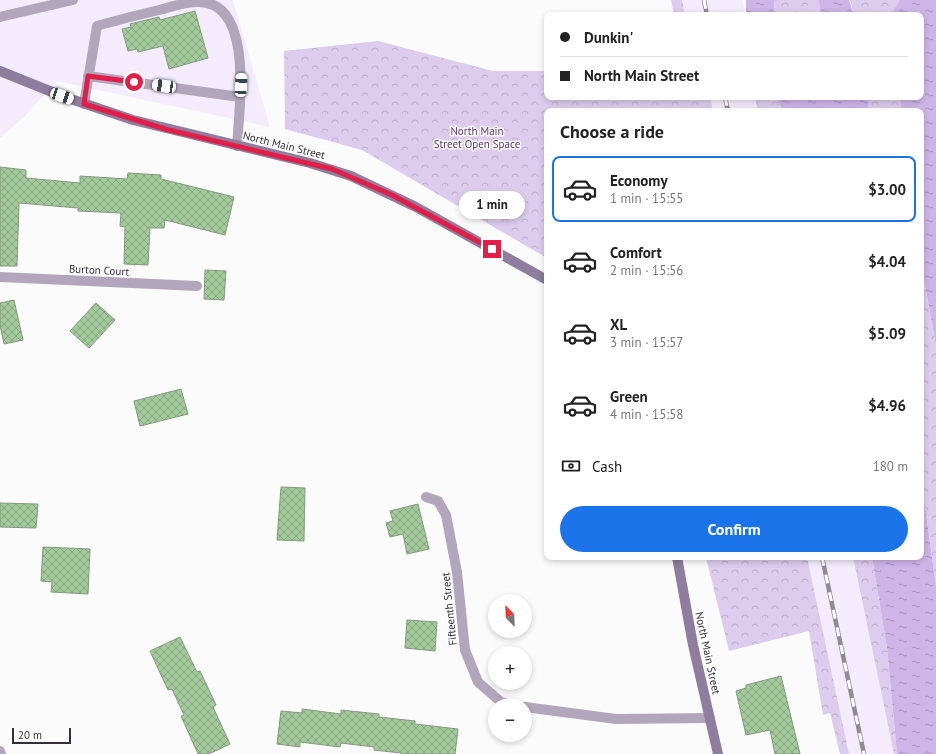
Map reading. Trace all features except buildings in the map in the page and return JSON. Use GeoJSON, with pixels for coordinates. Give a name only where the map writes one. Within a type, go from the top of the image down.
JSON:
{"type":"FeatureCollection","features":[{"type":"Feature","properties":{"kind":"main road","name":"North Main Street"},"geometry":{"type":"LineString","coordinates":[[0,71],[84,104],[165,129],[310,163],[369,183],[422,210],[544,278]]}},
{"type":"Feature","properties":{"kind":"main road","name":"North Main Street"},"geometry":{"type":"LineString","coordinates":[[678,560],[718,754]]}},
{"type":"Feature","properties":{"kind":"street"},"geometry":{"type":"LineString","coordinates":[[0,17],[61,1],[72,0]]}},
{"type":"Feature","properties":{"kind":"street"},"geometry":{"type":"LineString","coordinates":[[84,104],[96,26],[182,4],[199,2],[212,5],[224,13],[231,23],[238,50],[242,73],[237,146]]}},
{"type":"Feature","properties":{"kind":"street"},"geometry":{"type":"LineString","coordinates":[[88,76],[240,97]]}},
{"type":"Feature","properties":{"kind":"street","name":"Burton Court"},"geometry":{"type":"LineString","coordinates":[[0,277],[197,286]]}},
{"type":"Feature","properties":{"kind":"street","name":"Fifteenth Street"},"geometry":{"type":"LineString","coordinates":[[426,497],[438,501],[446,515],[457,572],[465,650],[478,682],[496,698]]}},
{"type":"Feature","properties":{"kind":"street"},"geometry":{"type":"LineString","coordinates":[[532,708],[616,718],[710,718]]}},
{"type":"Feature","properties":{"kind":"shaded area"},"geometry":{"type":"Polygon","coordinates":[[[0,0],[233,0],[270,127],[57,81],[22,119],[0,138],[0,0]]]}},
{"type":"Feature","properties":{"kind":"shaded area"},"geometry":{"type":"Polygon","coordinates":[[[682,0],[742,0],[745,12],[684,12],[682,0]]]}},
{"type":"Feature","properties":{"kind":"shaded area"},"geometry":{"type":"Polygon","coordinates":[[[711,100],[756,100],[757,108],[712,108],[711,100]]]}},
{"type":"Feature","properties":{"kind":"shaded area"},"geometry":{"type":"Polygon","coordinates":[[[808,560],[854,560],[894,754],[849,754],[808,560]]]}},
{"type":"Feature","properties":{"kind":"green space"},"geometry":{"type":"Polygon","coordinates":[[[671,0],[682,0],[684,12],[673,12],[671,0]]]}},
{"type":"Feature","properties":{"kind":"green space"},"geometry":{"type":"Polygon","coordinates":[[[776,0],[819,0],[820,12],[775,12],[774,2],[776,0]]]}},
{"type":"Feature","properties":{"kind":"green space"},"geometry":{"type":"Polygon","coordinates":[[[850,0],[900,0],[892,12],[853,12],[850,0]]]}},
{"type":"Feature","properties":{"kind":"green space","name":"North Main Street Open Space"},"geometry":{"type":"Polygon","coordinates":[[[378,41],[493,71],[544,71],[544,100],[711,100],[712,108],[544,108],[544,256],[362,150],[285,129],[284,51],[378,41]]]}},
{"type":"Feature","properties":{"kind":"green space"},"geometry":{"type":"Polygon","coordinates":[[[756,100],[777,100],[781,108],[757,108],[756,100]]]}},
{"type":"Feature","properties":{"kind":"green space"},"geometry":{"type":"Polygon","coordinates":[[[868,100],[900,100],[901,108],[868,108],[868,100]]]}},
{"type":"Feature","properties":{"kind":"green space"},"geometry":{"type":"Polygon","coordinates":[[[924,280],[936,346],[936,586],[924,499],[924,280]]]}},
{"type":"Feature","properties":{"kind":"green space"},"geometry":{"type":"Polygon","coordinates":[[[707,560],[808,560],[849,754],[840,754],[830,713],[823,715],[809,631],[729,651],[707,560]]]}},
{"type":"Feature","properties":{"kind":"green space"},"geometry":{"type":"Polygon","coordinates":[[[854,560],[872,560],[887,648],[897,754],[894,754],[854,560]]]}},
{"type":"Feature","properties":{"kind":"water"},"geometry":{"type":"Polygon","coordinates":[[[746,0],[776,0],[774,2],[775,12],[746,12],[746,0]]]}},
{"type":"Feature","properties":{"kind":"water"},"geometry":{"type":"Polygon","coordinates":[[[819,0],[849,0],[853,12],[840,12],[820,12],[819,0]]]}},
{"type":"Feature","properties":{"kind":"water"},"geometry":{"type":"Polygon","coordinates":[[[900,0],[936,0],[936,346],[924,280],[924,108],[901,108],[900,100],[924,100],[924,12],[892,12],[900,0]]]}},
{"type":"Feature","properties":{"kind":"water"},"geometry":{"type":"Polygon","coordinates":[[[777,100],[868,100],[868,108],[781,108],[777,100]]]}},
{"type":"Feature","properties":{"kind":"water"},"geometry":{"type":"Polygon","coordinates":[[[924,499],[936,586],[936,754],[897,754],[887,648],[872,560],[924,560],[924,499]]]}},
{"type":"Feature","properties":{"kind":"railway"},"geometry":{"type":"LineString","coordinates":[[704,0],[706,12]]}},
{"type":"Feature","properties":{"kind":"railway"},"geometry":{"type":"LineString","coordinates":[[726,100],[727,108]]}},
{"type":"Feature","properties":{"kind":"railway"},"geometry":{"type":"LineString","coordinates":[[823,560],[864,754]]}},
{"type":"Feature","properties":{"kind":"route"},"geometry":{"type":"LineString","coordinates":[[134,82],[88,76],[84,104],[165,129],[332,169],[369,183],[492,249]]}}]}
